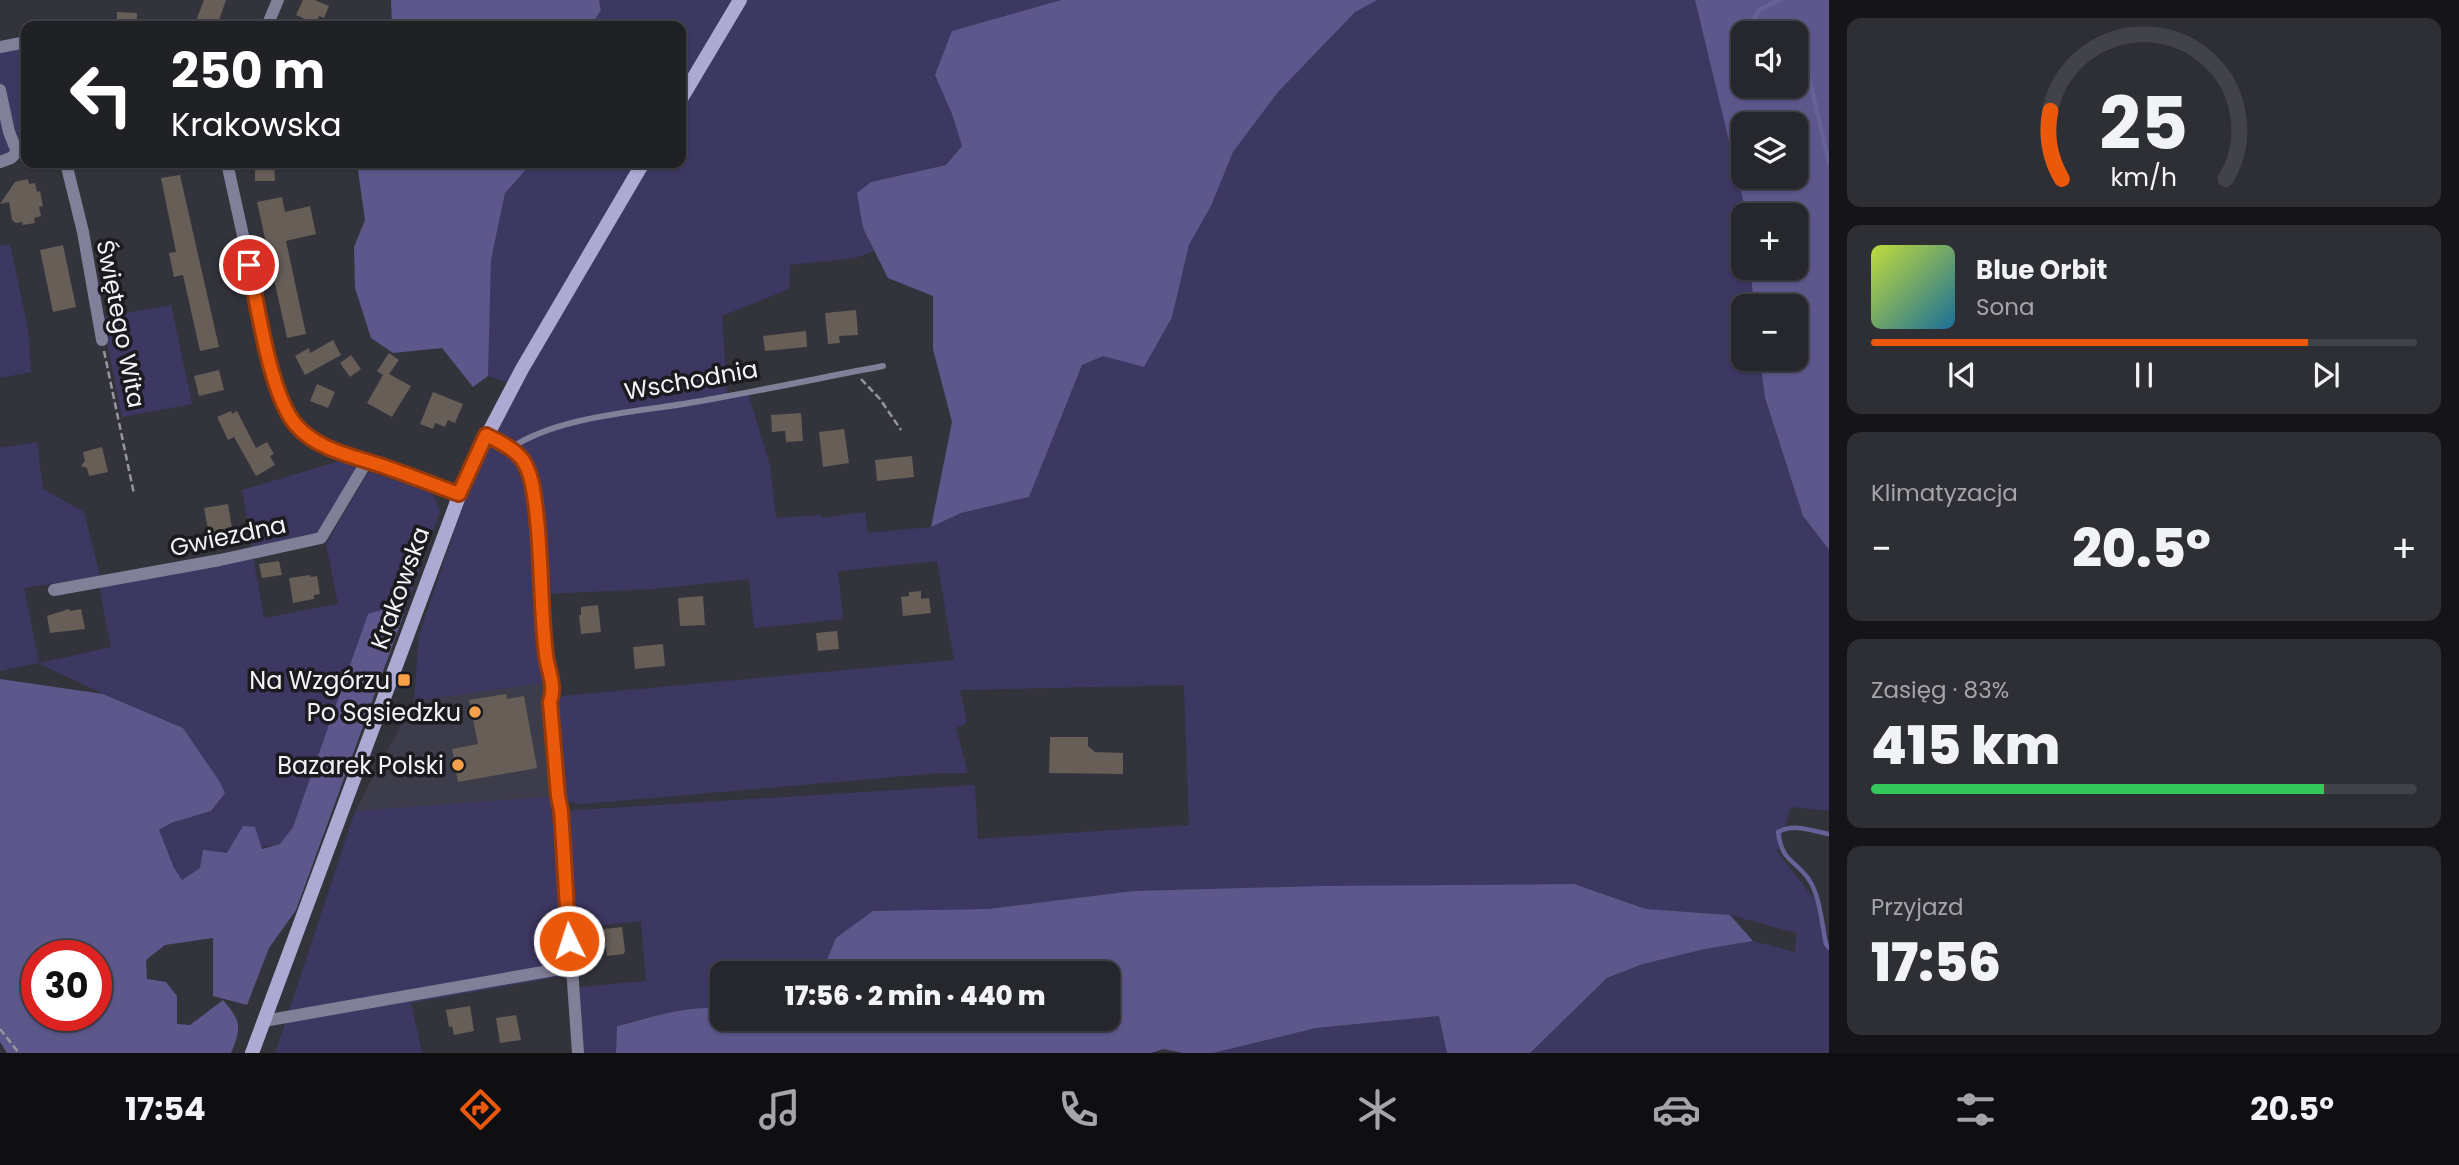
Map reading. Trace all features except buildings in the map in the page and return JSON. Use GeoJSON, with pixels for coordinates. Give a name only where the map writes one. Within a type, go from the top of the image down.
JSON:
{"type":"FeatureCollection","features":[{"type":"Feature","properties":{"kind":"main road"},"geometry":{"type":"LineString","coordinates":[[686,91],[740,0]]}},
{"type":"Feature","properties":{"kind":"main road","name":"Krakowska"},"geometry":{"type":"LineString","coordinates":[[252,1053],[459,494],[486,435],[522,369],[640,168]]}},
{"type":"Feature","properties":{"kind":"street"},"geometry":{"type":"LineString","coordinates":[[269,21],[278,0]]}},
{"type":"Feature","properties":{"kind":"street"},"geometry":{"type":"LineString","coordinates":[[0,47],[21,43]]}},
{"type":"Feature","properties":{"kind":"street"},"geometry":{"type":"LineString","coordinates":[[0,90],[9,132],[21,150]]}},
{"type":"Feature","properties":{"kind":"street"},"geometry":{"type":"LineString","coordinates":[[0,162],[21,153]]}},
{"type":"Feature","properties":{"kind":"street","name":"Świętego Wita"},"geometry":{"type":"LineString","coordinates":[[67,168],[83,232],[102,341]]}},
{"type":"Feature","properties":{"kind":"street"},"geometry":{"type":"LineString","coordinates":[[228,168],[277,390],[287,412],[297,426],[326,446],[459,494]]}},
{"type":"Feature","properties":{"kind":"street"},"geometry":{"type":"LineString","coordinates":[[486,435],[511,449],[522,459],[533,489],[541,546],[546,655],[554,691],[550,702],[561,811],[578,1053]]}},
{"type":"Feature","properties":{"kind":"street","name":"Gwiezdna"},"geometry":{"type":"LineString","coordinates":[[54,590],[220,560],[321,538],[368,461]]}},
{"type":"Feature","properties":{"kind":"street"},"geometry":{"type":"LineString","coordinates":[[264,1021],[571,967]]}},
{"type":"Feature","properties":{"kind":"lane","name":"Wschodnia"},"geometry":{"type":"LineString","coordinates":[[511,449],[527,437],[556,425],[883,366]]}},
{"type":"Feature","properties":{"kind":"path","name":"Świętego Wita"},"geometry":{"type":"LineString","coordinates":[[102,341],[134,494]]}},
{"type":"Feature","properties":{"kind":"path"},"geometry":{"type":"LineString","coordinates":[[854,372],[880,399],[901,430]]}},
{"type":"Feature","properties":{"kind":"path"},"geometry":{"type":"LineString","coordinates":[[0,1029],[19,1053]]}},
{"type":"Feature","properties":{"kind":"shaded area"},"geometry":{"type":"Polygon","coordinates":[[[391,0],[599,0],[601,10],[594,21],[392,21],[391,0]]]}},
{"type":"Feature","properties":{"kind":"shaded area"},"geometry":{"type":"Polygon","coordinates":[[[599,0],[1061,0],[952,31],[952,114],[962,146],[946,165],[871,182],[863,228],[874,251],[855,258],[790,265],[789,289],[722,316],[727,395],[748,392],[770,466],[776,518],[822,515],[822,518],[865,512],[868,533],[931,527],[961,513],[1028,497],[1082,365],[1172,317],[1189,245],[1211,206],[1233,152],[1278,92],[1355,11],[1377,0],[1695,0],[1731,146],[1731,189],[1742,189],[1744,199],[1744,203],[1731,203],[1731,280],[1751,280],[1753,294],[1731,294],[1731,371],[1762,371],[1765,398],[1803,516],[1829,550],[1829,811],[1791,807],[1777,852],[1816,901],[1826,940],[1829,942],[1829,1053],[1530,1053],[1607,978],[1643,964],[1753,941],[1795,952],[1796,933],[1730,915],[1646,909],[1574,884],[1133,891],[988,909],[928,910],[836,938],[826,961],[710,961],[710,1008],[656,1015],[617,1026],[616,1053],[582,1053],[580,987],[646,981],[641,921],[574,928],[569,975],[411,1003],[422,1053],[275,1053],[355,811],[557,796],[561,811],[975,785],[978,839],[1189,825],[1184,685],[960,690],[967,723],[956,728],[968,773],[939,773],[583,804],[573,803],[566,798],[563,791],[557,706],[563,696],[954,660],[937,561],[838,571],[843,619],[754,628],[749,579],[653,589],[543,594],[540,595],[543,683],[414,701],[419,635],[487,435],[514,384],[488,376],[491,260],[505,193],[528,168],[686,168],[686,21],[594,21],[601,10],[599,0]]]}},
{"type":"Feature","properties":{"kind":"shaded area"},"geometry":{"type":"Polygon","coordinates":[[[1061,0],[1377,0],[1355,12],[1278,92],[1233,152],[1211,206],[1189,245],[1172,317],[1144,367],[1103,356],[1082,365],[1029,497],[961,513],[931,527],[952,422],[933,349],[933,296],[888,278],[863,228],[857,193],[871,182],[946,165],[962,146],[935,75],[952,31],[1061,0]]]}},
{"type":"Feature","properties":{"kind":"shaded area"},"geometry":{"type":"Polygon","coordinates":[[[1695,0],[1829,0],[1829,550],[1803,516],[1765,398],[1762,371],[1808,371],[1808,294],[1753,294],[1751,280],[1808,280],[1808,203],[1744,203],[1741,189],[1808,189],[1808,112],[1731,112],[1731,149],[1695,0]]]}},
{"type":"Feature","properties":{"kind":"shaded area"},"geometry":{"type":"Polygon","coordinates":[[[21,43],[21,154],[0,162],[0,47],[21,43]]]}},
{"type":"Feature","properties":{"kind":"shaded area"},"geometry":{"type":"Polygon","coordinates":[[[358,168],[528,168],[505,193],[491,260],[488,376],[473,387],[442,348],[393,353],[371,338],[355,288],[354,247],[365,220],[358,168]]]}},
{"type":"Feature","properties":{"kind":"shaded area"},"geometry":{"type":"Polygon","coordinates":[[[10,244],[28,329],[31,372],[0,378],[0,246],[10,244]]]}},
{"type":"Feature","properties":{"kind":"shaded area"},"geometry":{"type":"Polygon","coordinates":[[[171,305],[192,404],[122,417],[102,317],[171,305]]]}},
{"type":"Feature","properties":{"kind":"shaded area"},"geometry":{"type":"Polygon","coordinates":[[[37,442],[43,489],[84,512],[100,576],[24,588],[39,663],[111,647],[99,586],[253,557],[264,618],[338,604],[326,544],[367,474],[371,472],[432,493],[440,511],[404,614],[385,609],[293,827],[280,844],[227,853],[182,880],[158,830],[171,823],[211,811],[224,793],[220,782],[183,728],[38,663],[0,671],[0,448],[37,442]]]}},
{"type":"Feature","properties":{"kind":"shaded area"},"geometry":{"type":"Polygon","coordinates":[[[340,461],[359,468],[321,532],[252,549],[242,490],[340,461]]]}},
{"type":"Feature","properties":{"kind":"shaded area"},"geometry":{"type":"Polygon","coordinates":[[[385,609],[404,614],[296,910],[269,948],[247,1005],[213,996],[213,938],[165,945],[146,960],[147,979],[166,982],[177,996],[177,1024],[190,1025],[223,1000],[238,1025],[231,1053],[7,1053],[0,1042],[0,679],[103,694],[183,728],[225,793],[211,811],[171,823],[159,830],[174,868],[182,880],[200,868],[203,850],[227,853],[243,826],[255,827],[262,849],[280,844],[293,827],[368,614],[385,609]]]}},
{"type":"Feature","properties":{"kind":"shaded area"},"geometry":{"type":"Polygon","coordinates":[[[543,683],[557,796],[355,811],[414,701],[543,683]]]}},
{"type":"Feature","properties":{"kind":"shaded area"},"geometry":{"type":"Polygon","coordinates":[[[1574,884],[1646,909],[1730,915],[1753,941],[1643,964],[1607,978],[1530,1053],[1447,1053],[1439,1016],[1316,1028],[1213,1053],[1183,1053],[1163,1049],[1151,1053],[616,1053],[617,1026],[696,1008],[710,1008],[710,1031],[1120,1031],[1120,961],[826,961],[836,938],[873,911],[988,909],[1133,891],[1574,884]]]}},
{"type":"Feature","properties":{"kind":"shaded area"},"geometry":{"type":"Polygon","coordinates":[[[1440,1016],[1447,1053],[1213,1053],[1316,1028],[1440,1016]]]}},
{"type":"Feature","properties":{"kind":"waterway"},"geometry":{"type":"LineString","coordinates":[[1754,21],[1759,10],[1779,0]]}},
{"type":"Feature","properties":{"kind":"waterway"},"geometry":{"type":"LineString","coordinates":[[1808,73],[1829,163]]}},
{"type":"Feature","properties":{"kind":"waterway"},"geometry":{"type":"LineString","coordinates":[[1829,834],[1797,828],[1778,832],[1785,855],[1812,885],[1829,948]]}},
{"type":"Feature","properties":{"kind":"place","name":"Na Wzgórzu"},"geometry":{"type":"Point","coordinates":[404,680]}},
{"type":"Feature","properties":{"kind":"place","name":"Po Sąsiedzku"},"geometry":{"type":"Point","coordinates":[475,712]}},
{"type":"Feature","properties":{"kind":"place","name":"Bazarek Polski"},"geometry":{"type":"Point","coordinates":[458,765]}},
{"type":"Feature","properties":{"kind":"route"},"geometry":{"type":"LineString","coordinates":[[249,265],[277,390],[287,412],[297,426],[311,438],[355,457],[459,494],[486,435],[511,449],[522,459],[533,489],[541,546],[546,655],[554,691],[550,702],[561,811],[569,941]]}}]}
